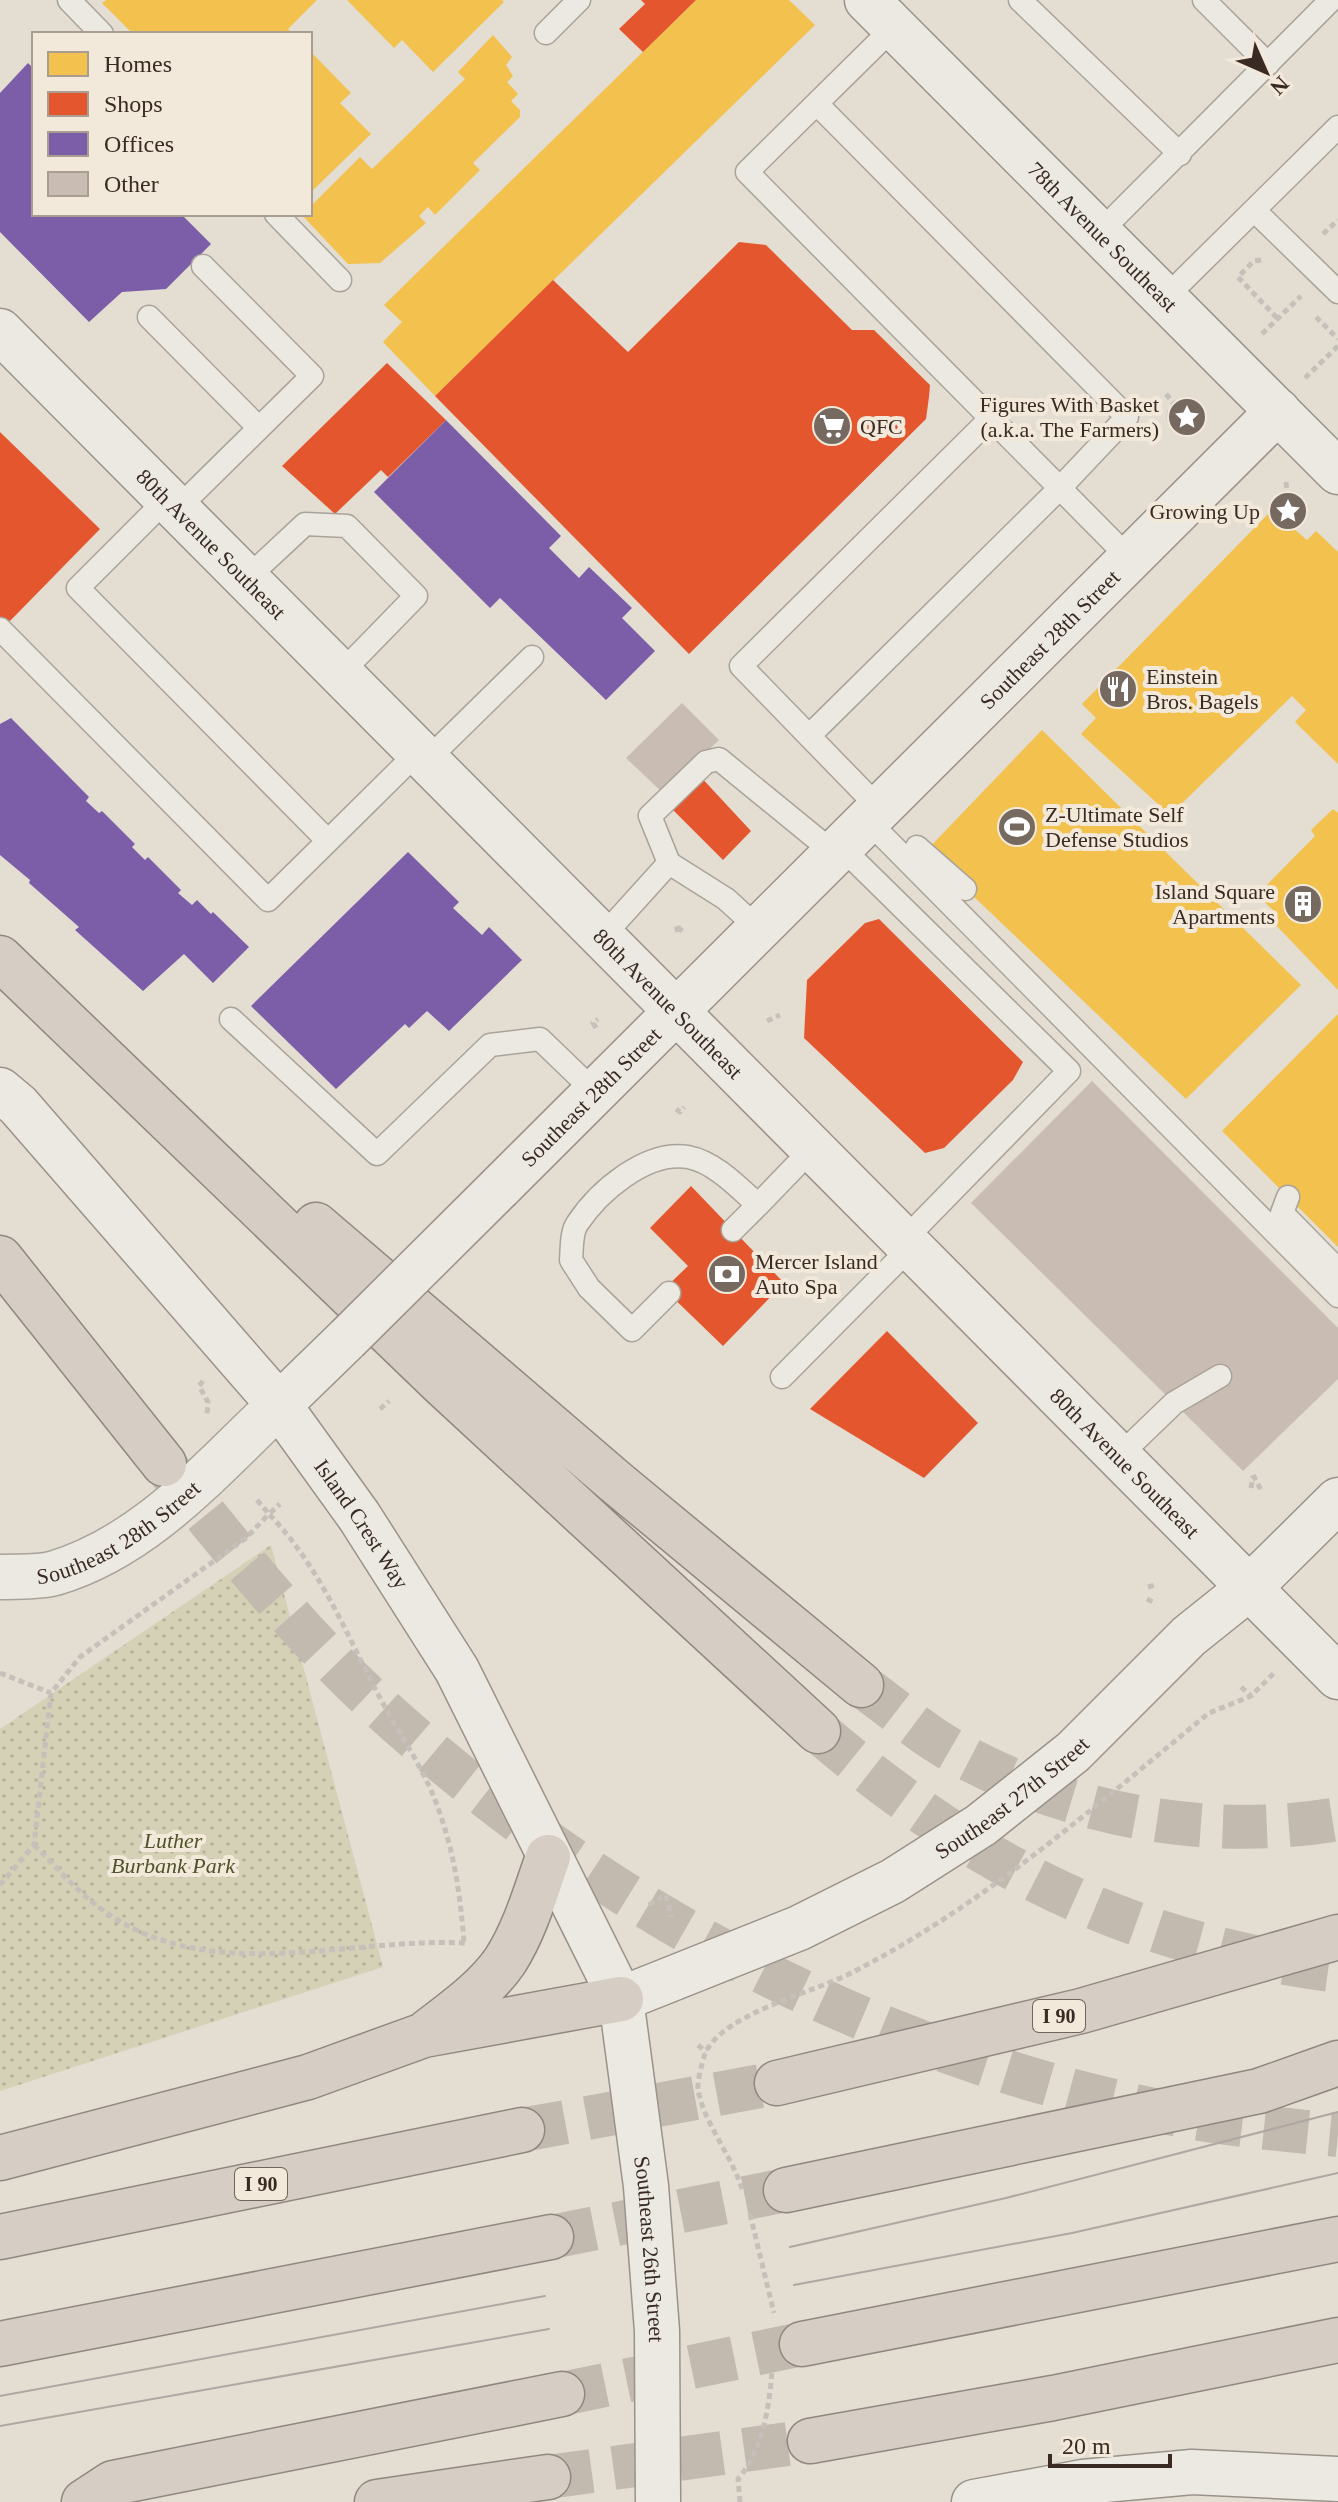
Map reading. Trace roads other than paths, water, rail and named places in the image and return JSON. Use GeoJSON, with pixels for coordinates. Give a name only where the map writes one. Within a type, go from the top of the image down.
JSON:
{"type":"FeatureCollection","features":[{"type":"Feature","properties":{"kind":"highway"},"geometry":{"type":"LineString","coordinates":[[0,958],[441,1383],[818,1731]]}},
{"type":"Feature","properties":{"kind":"highway"},"geometry":{"type":"LineString","coordinates":[[46,1002],[313,1222],[617,1483],[861,1685]]}},
{"type":"Feature","properties":{"kind":"highway"},"geometry":{"type":"LineString","coordinates":[[0,1258],[164,1464]]}},
{"type":"Feature","properties":{"kind":"highway"},"geometry":{"type":"LineString","coordinates":[[424,2035],[469,1999],[504,1962],[522,1926],[548,1857]]}},
{"type":"Feature","properties":{"kind":"highway","name":"I 90"},"geometry":{"type":"LineString","coordinates":[[777,2083],[1081,2011],[1338,1937]]}},
{"type":"Feature","properties":{"kind":"highway"},"geometry":{"type":"LineString","coordinates":[[0,2158],[308,2077],[424,2035],[621,1999]]}},
{"type":"Feature","properties":{"kind":"highway"},"geometry":{"type":"LineString","coordinates":[[786,2190],[1259,2091],[1338,2063]]}},
{"type":"Feature","properties":{"kind":"highway","name":"I 90"},"geometry":{"type":"LineString","coordinates":[[0,2237],[522,2130]]}},
{"type":"Feature","properties":{"kind":"highway"},"geometry":{"type":"LineString","coordinates":[[0,2344],[551,2237]]}},
{"type":"Feature","properties":{"kind":"highway"},"geometry":{"type":"LineString","coordinates":[[802,2344],[1338,2239]]}},
{"type":"Feature","properties":{"kind":"highway"},"geometry":{"type":"LineString","coordinates":[[810,2441],[1053,2398],[1338,2340]]}},
{"type":"Feature","properties":{"kind":"highway"},"geometry":{"type":"LineString","coordinates":[[84,2502],[113,2483],[562,2394]]}},
{"type":"Feature","properties":{"kind":"highway"},"geometry":{"type":"LineString","coordinates":[[377,2502],[548,2477]]}},
{"type":"Feature","properties":{"kind":"street","name":"78th Avenue Southeast"},"geometry":{"type":"LineString","coordinates":[[882,10],[1165,298],[1291,395],[1338,472]]}},
{"type":"Feature","properties":{"kind":"street","name":"80th Avenue Southeast"},"geometry":{"type":"LineString","coordinates":[[0,331],[1338,1677]]}},
{"type":"Feature","properties":{"kind":"street","name":"Southeast 28th Street"},"geometry":{"type":"LineString","coordinates":[[0,1577],[52,1574],[100,1556],[142,1530],[279,1405],[1291,395]]}},
{"type":"Feature","properties":{"kind":"street","name":"Island Crest Way"},"geometry":{"type":"LineString","coordinates":[[6,1090],[279,1405],[359,1516],[457,1670],[621,1999]]}},
{"type":"Feature","properties":{"kind":"street","name":"Southeast 27th Street"},"geometry":{"type":"LineString","coordinates":[[621,1999],[799,1928],[893,1881],[970,1833],[1073,1752],[1189,1636],[1249,1588],[1338,1500]]}},
{"type":"Feature","properties":{"kind":"street","name":"Southeast 26th Street"},"geometry":{"type":"LineString","coordinates":[[621,1999],[646,2186],[657,2331],[658,2502]]}},
{"type":"Feature","properties":{"kind":"street"},"geometry":{"type":"LineString","coordinates":[[974,2502],[1083,2482],[1192,2472],[1338,2479]]}},
{"type":"Feature","properties":{"kind":"lane"},"geometry":{"type":"LineString","coordinates":[[69,0],[100,32]]}},
{"type":"Feature","properties":{"kind":"lane"},"geometry":{"type":"LineString","coordinates":[[546,33],[579,0]]}},
{"type":"Feature","properties":{"kind":"lane"},"geometry":{"type":"LineString","coordinates":[[1020,0],[1180,154]]}},
{"type":"Feature","properties":{"kind":"lane"},"geometry":{"type":"LineString","coordinates":[[1204,0],[1268,64]]}},
{"type":"Feature","properties":{"kind":"lane"},"geometry":{"type":"LineString","coordinates":[[1099,233],[1331,0]]}},
{"type":"Feature","properties":{"kind":"lane"},"geometry":{"type":"LineString","coordinates":[[882,10],[817,104],[747,172],[1130,559]]}},
{"type":"Feature","properties":{"kind":"lane"},"geometry":{"type":"LineString","coordinates":[[809,736],[1060,488],[1127,417],[817,104]]}},
{"type":"Feature","properties":{"kind":"lane"},"geometry":{"type":"LineString","coordinates":[[1165,298],[1338,127]]}},
{"type":"Feature","properties":{"kind":"lane"},"geometry":{"type":"LineString","coordinates":[[1254,210],[1338,292]]}},
{"type":"Feature","properties":{"kind":"lane"},"geometry":{"type":"LineString","coordinates":[[278,216],[340,280]]}},
{"type":"Feature","properties":{"kind":"lane"},"geometry":{"type":"LineString","coordinates":[[203,266],[312,376],[259,428],[78,588],[328,841]]}},
{"type":"Feature","properties":{"kind":"lane"},"geometry":{"type":"LineString","coordinates":[[149,317],[259,428]]}},
{"type":"Feature","properties":{"kind":"lane"},"geometry":{"type":"LineString","coordinates":[[782,1377],[1069,1071],[856,832],[809,736],[741,666],[991,418]]}},
{"type":"Feature","properties":{"kind":"lane"},"geometry":{"type":"LineString","coordinates":[[247,578],[305,524],[347,526],[416,596],[341,673]]}},
{"type":"Feature","properties":{"kind":"lane"},"geometry":{"type":"LineString","coordinates":[[0,629],[268,900],[328,841],[532,657]]}},
{"type":"Feature","properties":{"kind":"lane"},"geometry":{"type":"LineString","coordinates":[[759,929],[726,899],[669,863],[650,816],[706,762],[719,759],[856,832],[1338,1296]]}},
{"type":"Feature","properties":{"kind":"lane"},"geometry":{"type":"LineString","coordinates":[[917,847],[965,889]]}},
{"type":"Feature","properties":{"kind":"lane"},"geometry":{"type":"LineString","coordinates":[[603,936],[669,863]]}},
{"type":"Feature","properties":{"kind":"lane"},"geometry":{"type":"LineString","coordinates":[[231,1019],[377,1154],[490,1045],[540,1039],[595,1092]]}},
{"type":"Feature","properties":{"kind":"lane"},"geometry":{"type":"LineString","coordinates":[[733,1230],[813,1148]]}},
{"type":"Feature","properties":{"kind":"lane"},"geometry":{"type":"LineString","coordinates":[[669,1293],[632,1330],[589,1288],[571,1260],[575,1227],[608,1189],[652,1160],[688,1157],[721,1173],[758,1205]]}},
{"type":"Feature","properties":{"kind":"lane"},"geometry":{"type":"LineString","coordinates":[[1288,1197],[1282,1213],[1338,1270]]}},
{"type":"Feature","properties":{"kind":"lane"},"geometry":{"type":"LineString","coordinates":[[1119,1456],[1174,1403],[1220,1376]]}},
{"type":"Feature","properties":{"kind":"tunnel"},"geometry":{"type":"LineString","coordinates":[[164,1464],[290,1615],[372,1700],[462,1778],[558,1849],[658,1914],[762,1972],[870,2022],[982,2064],[1096,2097],[1213,2121],[1338,2135]]}},
{"type":"Feature","properties":{"kind":"tunnel"},"geometry":{"type":"LineString","coordinates":[[861,1685],[955,1752],[1046,1793],[1093,1807],[1141,1818],[1240,1827],[1338,1819]]}},
{"type":"Feature","properties":{"kind":"tunnel"},"geometry":{"type":"LineString","coordinates":[[818,1731],[937,1822],[997,1860],[1059,1892],[1123,1919],[1191,1941],[1262,1959],[1338,1971]]}},
{"type":"Feature","properties":{"kind":"tunnel"},"geometry":{"type":"LineString","coordinates":[[522,2130],[777,2083]]}},
{"type":"Feature","properties":{"kind":"tunnel"},"geometry":{"type":"LineString","coordinates":[[551,2237],[786,2190]]}},
{"type":"Feature","properties":{"kind":"tunnel"},"geometry":{"type":"LineString","coordinates":[[562,2394],[802,2344]]}},
{"type":"Feature","properties":{"kind":"tunnel"},"geometry":{"type":"LineString","coordinates":[[548,2477],[810,2441]]}},
{"type":"Feature","properties":{"kind":"tram line"},"geometry":{"type":"LineString","coordinates":[[790,2247],[1006,2198],[1338,2112]]}},
{"type":"Feature","properties":{"kind":"tram line"},"geometry":{"type":"LineString","coordinates":[[794,2285],[1072,2233],[1338,2173]]}},
{"type":"Feature","properties":{"kind":"tram line"},"geometry":{"type":"LineString","coordinates":[[0,2396],[545,2296]]}},
{"type":"Feature","properties":{"kind":"tram line"},"geometry":{"type":"LineString","coordinates":[[0,2426],[549,2329]]}},
{"type":"Feature","properties":{"kind":"place","name":"Figures With Basket (a.k.a. The Farmers)"},"geometry":{"type":"Point","coordinates":[1187,417]}},
{"type":"Feature","properties":{"kind":"place","name":"QFC"},"geometry":{"type":"Point","coordinates":[832,426]}},
{"type":"Feature","properties":{"kind":"place","name":"Growing Up"},"geometry":{"type":"Point","coordinates":[1288,511]}},
{"type":"Feature","properties":{"kind":"place","name":"Einstein Bros. Bagels"},"geometry":{"type":"Point","coordinates":[1118,689]}},
{"type":"Feature","properties":{"kind":"place","name":"Z-Ultimate Self Defense Studios"},"geometry":{"type":"Point","coordinates":[1017,827]}},
{"type":"Feature","properties":{"kind":"place","name":"Island Square Apartments"},"geometry":{"type":"Point","coordinates":[1303,904]}},
{"type":"Feature","properties":{"kind":"place","name":"Mercer Island Auto Spa"},"geometry":{"type":"Point","coordinates":[727,1274]}},
{"type":"Feature","properties":{"kind":"park label","name":"Luther Burbank Park"},"geometry":{"type":"Point","coordinates":[173,1852]}}]}
